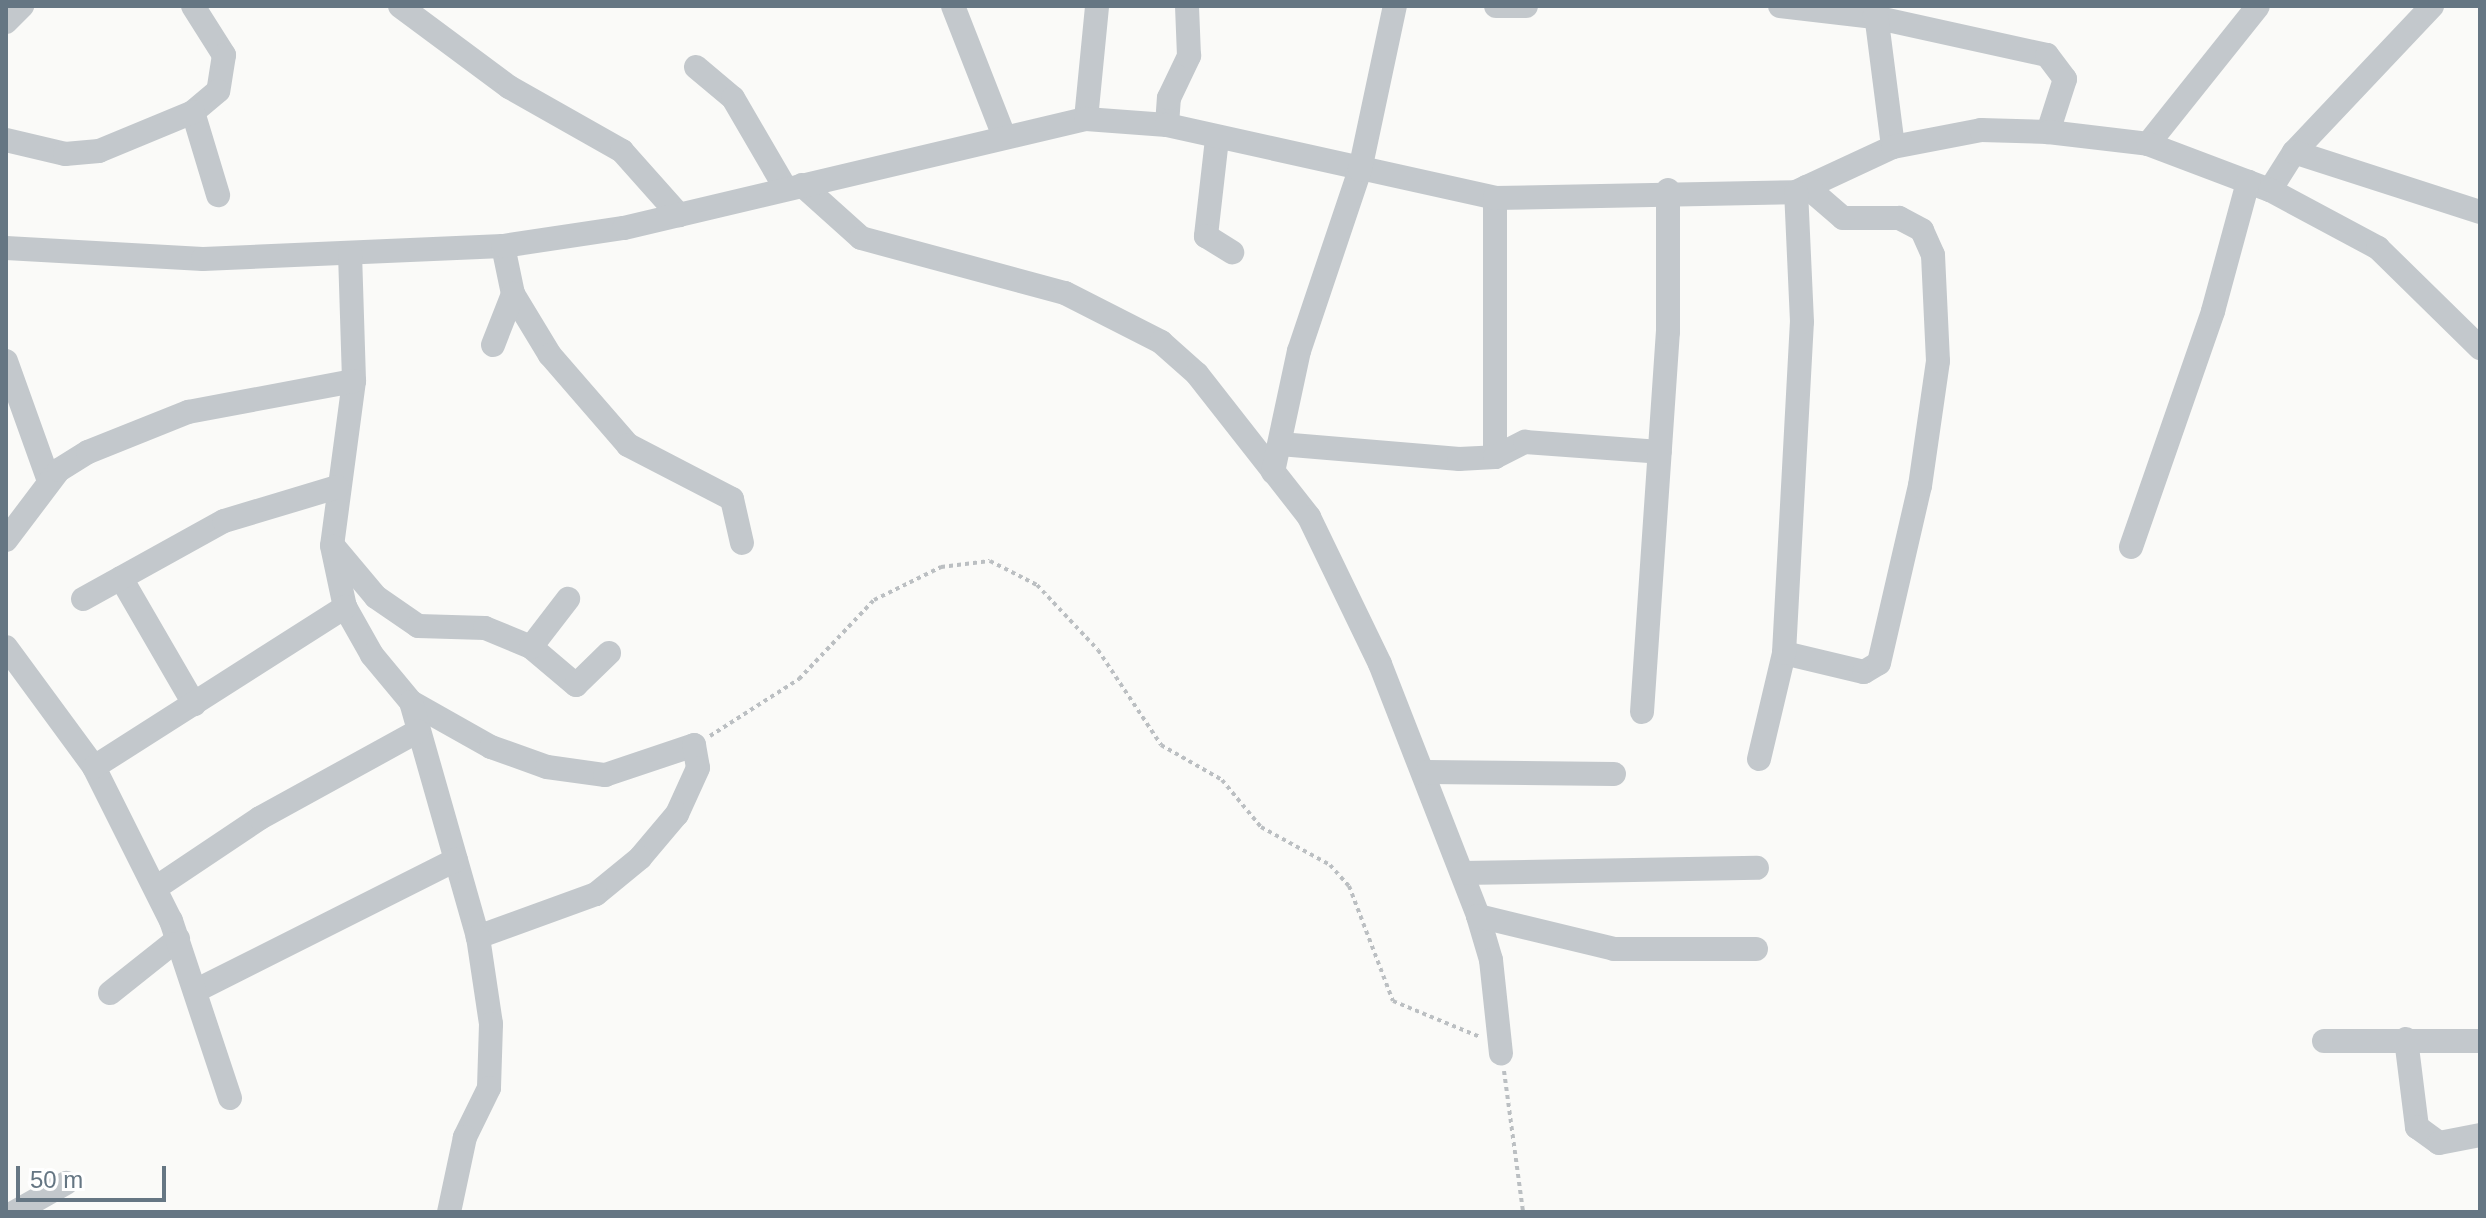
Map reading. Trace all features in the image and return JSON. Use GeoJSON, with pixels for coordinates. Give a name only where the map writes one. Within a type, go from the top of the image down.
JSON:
{"type":"FeatureCollection","features":[{"type":"Feature","properties":{"kind":"street"},"geometry":{"type":"LineString","coordinates":[[6,22],[22,6]]}},
{"type":"Feature","properties":{"kind":"street"},"geometry":{"type":"LineString","coordinates":[[6,140],[65,154],[99,151],[193,112],[218,91],[224,55],[193,6]]}},
{"type":"Feature","properties":{"kind":"street"},"geometry":{"type":"LineString","coordinates":[[400,6],[509,87],[622,151],[679,215]]}},
{"type":"Feature","properties":{"kind":"street"},"geometry":{"type":"LineString","coordinates":[[953,6],[1004,136]]}},
{"type":"Feature","properties":{"kind":"street"},"geometry":{"type":"LineString","coordinates":[[1086,119],[1097,6]]}},
{"type":"Feature","properties":{"kind":"street"},"geometry":{"type":"LineString","coordinates":[[1167,125],[1169,98],[1189,56],[1194,28],[1187,6]]}},
{"type":"Feature","properties":{"kind":"street"},"geometry":{"type":"LineString","coordinates":[[1273,472],[1299,351],[1360,170],[1395,6]]}},
{"type":"Feature","properties":{"kind":"street"},"geometry":{"type":"LineString","coordinates":[[1496,6],[1526,6]]}},
{"type":"Feature","properties":{"kind":"street"},"geometry":{"type":"LineString","coordinates":[[1780,6],[1874,11],[2055,59],[2065,79],[2048,132]]}},
{"type":"Feature","properties":{"kind":"street"},"geometry":{"type":"LineString","coordinates":[[2148,144],[2258,6]]}},
{"type":"Feature","properties":{"kind":"street"},"geometry":{"type":"LineString","coordinates":[[2131,547],[2259,186],[2432,6]]}},
{"type":"Feature","properties":{"kind":"street"},"geometry":{"type":"LineString","coordinates":[[1874,11],[1893,147]]}},
{"type":"Feature","properties":{"kind":"street"},"geometry":{"type":"LineString","coordinates":[[696,67],[733,98],[794,187],[861,238],[1065,293],[1161,342],[1197,374],[1322,538],[1427,772],[1491,960],[1501,1053]]}},
{"type":"Feature","properties":{"kind":"street"},"geometry":{"type":"LineString","coordinates":[[193,112],[218,195]]}},
{"type":"Feature","properties":{"kind":"street"},"geometry":{"type":"LineString","coordinates":[[6,248],[203,259],[503,246],[679,215],[1086,119],[1167,125],[1217,139],[1495,198],[1668,190],[1802,189],[1893,147],[1981,130],[2048,132],[2148,144],[2259,186],[2378,248],[2480,348]]}},
{"type":"Feature","properties":{"kind":"street"},"geometry":{"type":"LineString","coordinates":[[1217,139],[1206,236],[1232,252]]}},
{"type":"Feature","properties":{"kind":"street"},"geometry":{"type":"LineString","coordinates":[[2294,152],[2480,212]]}},
{"type":"Feature","properties":{"kind":"street"},"geometry":{"type":"LineString","coordinates":[[1759,759],[1784,653],[1802,322],[1802,189]]}},
{"type":"Feature","properties":{"kind":"street"},"geometry":{"type":"LineString","coordinates":[[1784,653],[1864,672],[1879,663],[1920,486],[1938,361],[1933,255],[1922,230],[1899,218],[1843,218],[1802,189]]}},
{"type":"Feature","properties":{"kind":"street"},"geometry":{"type":"LineString","coordinates":[[1642,712],[1660,452],[1668,190]]}},
{"type":"Feature","properties":{"kind":"street"},"geometry":{"type":"LineString","coordinates":[[1495,198],[1495,457]]}},
{"type":"Feature","properties":{"kind":"street"},"geometry":{"type":"LineString","coordinates":[[503,246],[513,294],[550,355],[628,445],[732,499],[742,543]]}},
{"type":"Feature","properties":{"kind":"street"},"geometry":{"type":"LineString","coordinates":[[350,253],[354,381],[337,487],[332,546],[345,607],[411,702],[478,937],[493,1060],[449,1212]]}},
{"type":"Feature","properties":{"kind":"street"},"geometry":{"type":"LineString","coordinates":[[493,345],[513,294]]}},
{"type":"Feature","properties":{"kind":"street"},"geometry":{"type":"LineString","coordinates":[[6,361],[49,481]]}},
{"type":"Feature","properties":{"kind":"street"},"geometry":{"type":"LineString","coordinates":[[6,540],[49,481],[88,452],[157,422],[236,400],[354,381]]}},
{"type":"Feature","properties":{"kind":"street"},"geometry":{"type":"LineString","coordinates":[[1280,444],[1495,457],[1525,442],[1660,452]]}},
{"type":"Feature","properties":{"kind":"street"},"geometry":{"type":"LineString","coordinates":[[83,599],[224,521],[337,487]]}},
{"type":"Feature","properties":{"kind":"street"},"geometry":{"type":"LineString","coordinates":[[332,546],[398,617],[418,626],[485,628],[531,647],[576,685],[609,653]]}},
{"type":"Feature","properties":{"kind":"street"},"geometry":{"type":"LineString","coordinates":[[121,578],[194,704]]}},
{"type":"Feature","properties":{"kind":"street"},"geometry":{"type":"LineString","coordinates":[[531,647],[568,599]]}},
{"type":"Feature","properties":{"kind":"street"},"geometry":{"type":"LineString","coordinates":[[94,767],[345,607]]}},
{"type":"Feature","properties":{"kind":"street"},"geometry":{"type":"LineString","coordinates":[[6,647],[94,767],[157,887],[178,939],[230,1098]]}},
{"type":"Feature","properties":{"kind":"street"},"geometry":{"type":"LineString","coordinates":[[411,702],[491,747],[547,767],[605,775],[694,745],[698,768],[677,814],[640,858],[596,894],[478,937]]}},
{"type":"Feature","properties":{"kind":"street"},"geometry":{"type":"LineString","coordinates":[[157,887],[260,818],[418,731]]}},
{"type":"Feature","properties":{"kind":"street"},"geometry":{"type":"LineString","coordinates":[[1427,772],[1614,774]]}},
{"type":"Feature","properties":{"kind":"street"},"geometry":{"type":"LineString","coordinates":[[195,991],[456,860]]}},
{"type":"Feature","properties":{"kind":"street"},"geometry":{"type":"LineString","coordinates":[[1462,873],[1757,868]]}},
{"type":"Feature","properties":{"kind":"street"},"geometry":{"type":"LineString","coordinates":[[1478,916],[1614,949],[1756,949]]}},
{"type":"Feature","properties":{"kind":"street"},"geometry":{"type":"LineString","coordinates":[[110,993],[178,939]]}},
{"type":"Feature","properties":{"kind":"street"},"geometry":{"type":"LineString","coordinates":[[2406,1039],[2417,1127],[2439,1143],[2480,1135]]}},
{"type":"Feature","properties":{"kind":"street"},"geometry":{"type":"LineString","coordinates":[[2324,1041],[2480,1041]]}},
{"type":"Feature","properties":{"kind":"street"},"geometry":{"type":"LineString","coordinates":[[15,1212],[66,1183]]}},
{"type":"Feature","properties":{"kind":"path"},"geometry":{"type":"LineString","coordinates":[[694,745],[799,679],[874,600],[941,567],[990,561],[1037,585],[1098,650],[1161,745],[1222,780],[1261,827],[1330,865],[1349,886],[1393,1001],[1501,1053],[1523,1212]]}}]}
